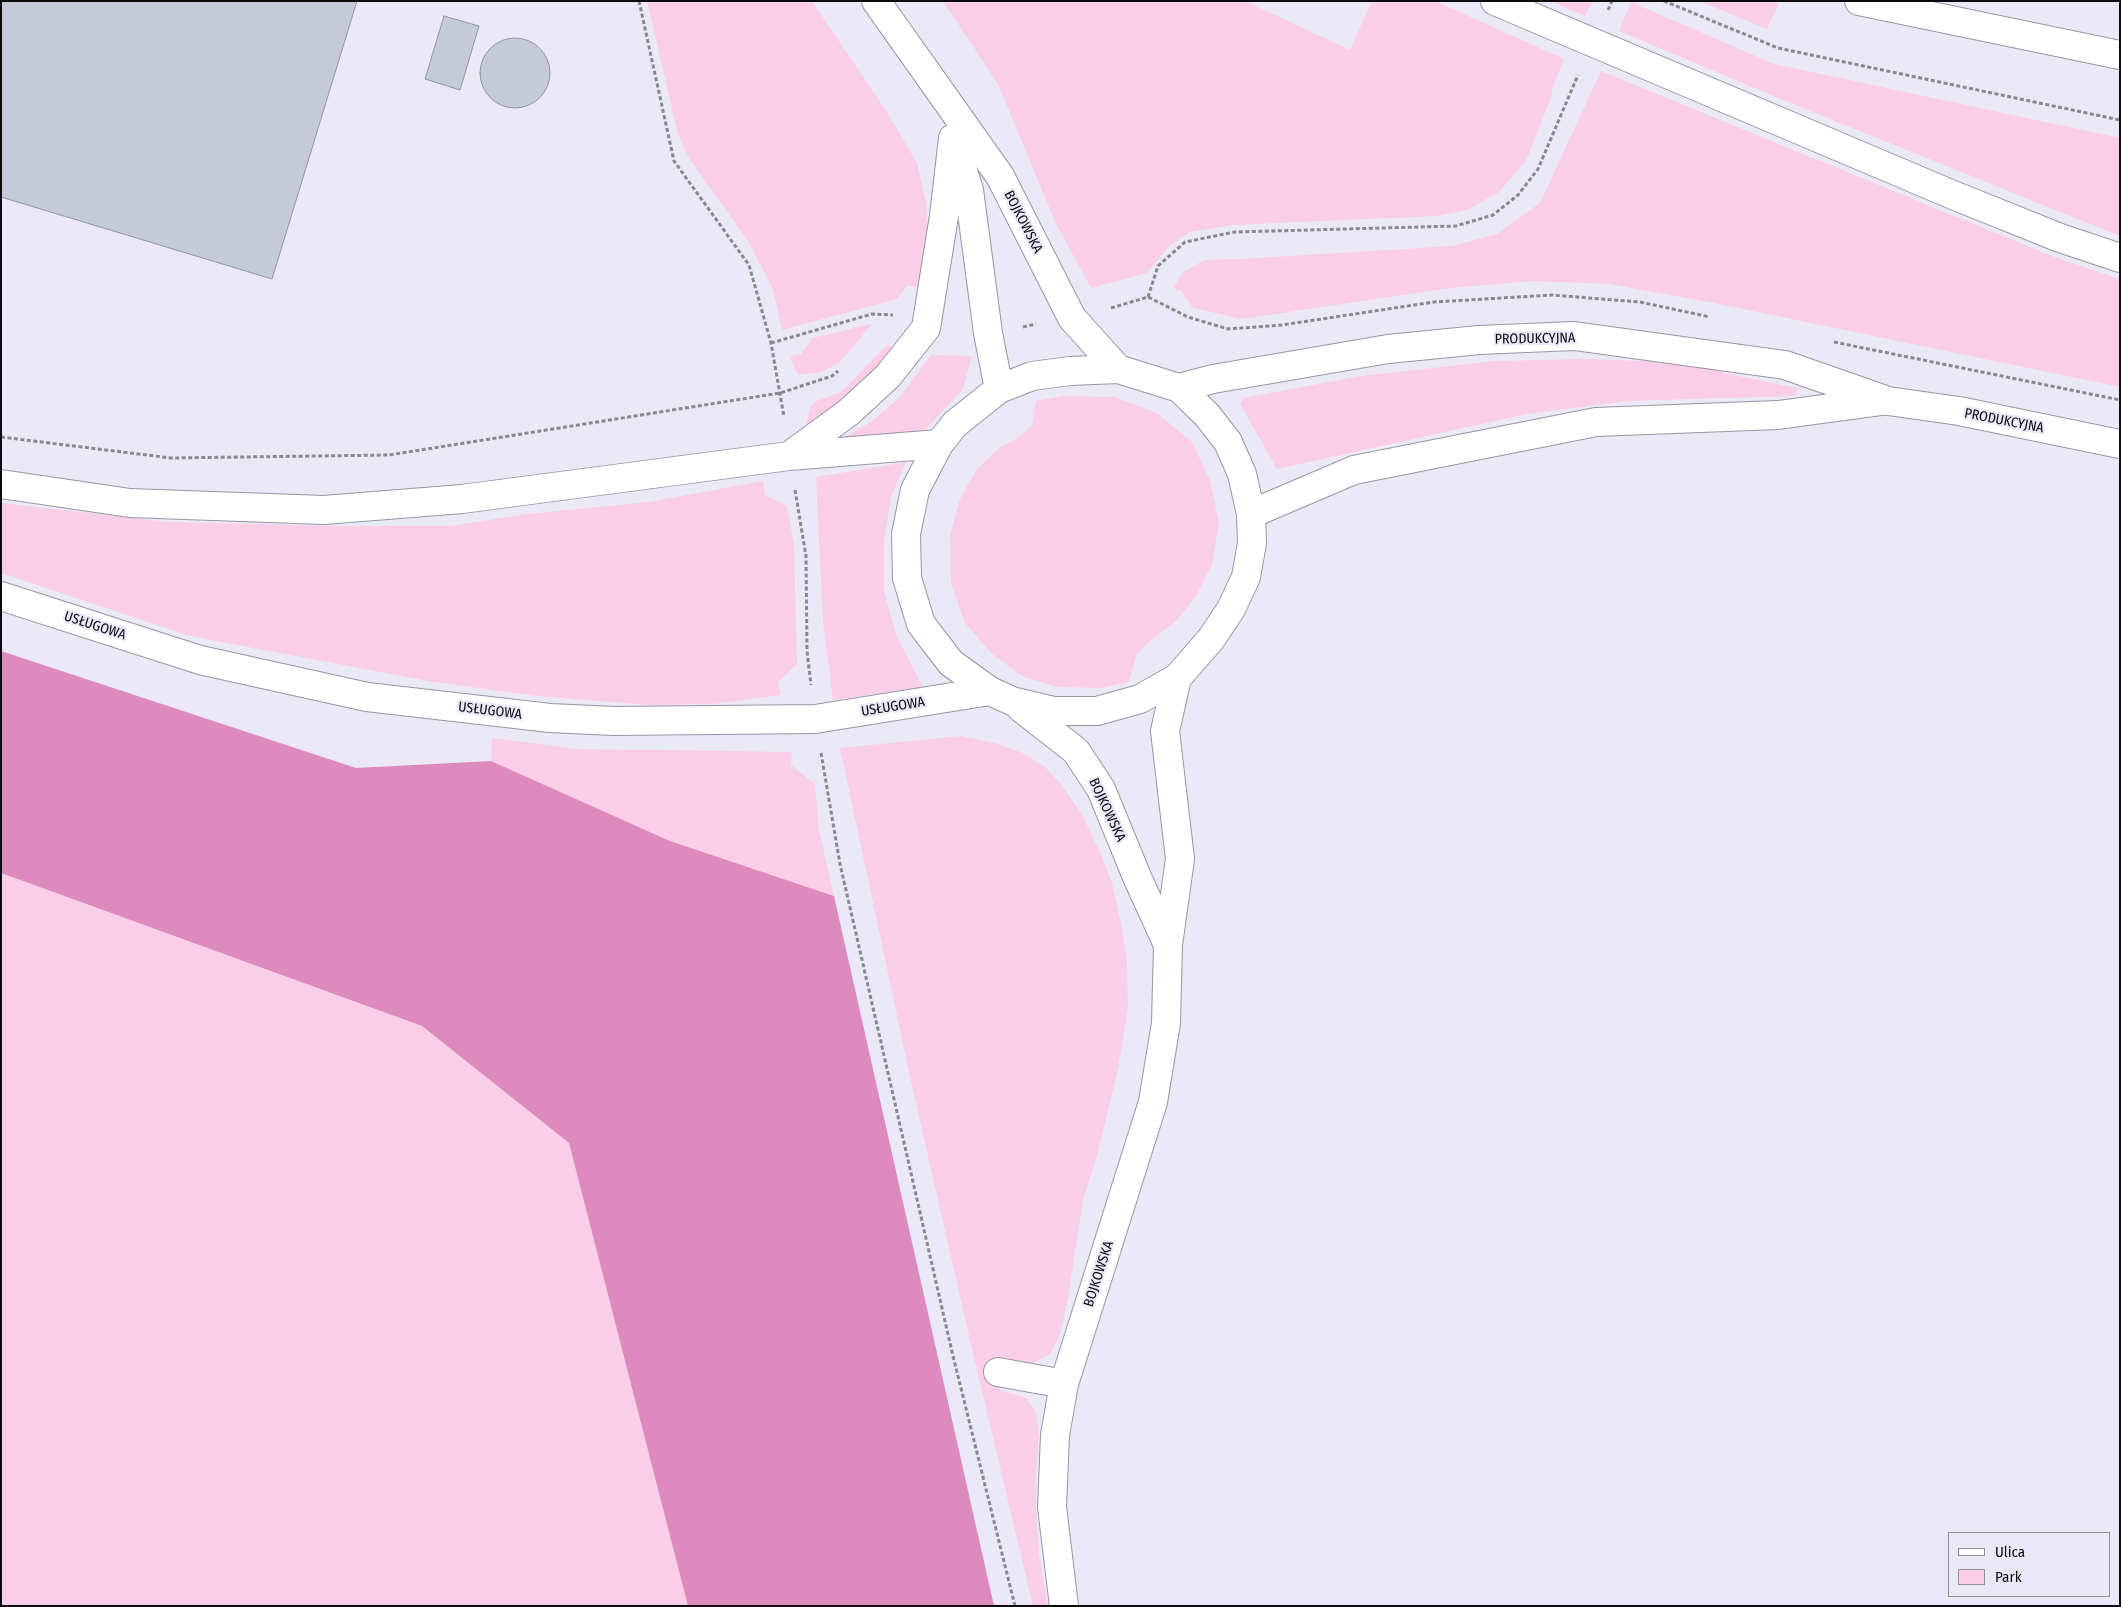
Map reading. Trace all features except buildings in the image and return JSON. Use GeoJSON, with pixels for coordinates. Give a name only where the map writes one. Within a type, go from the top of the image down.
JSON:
{"type":"FeatureCollection","features":[{"type":"Feature","properties":{"kind":"street","name":"BOJKOWSKA"},"geometry":{"type":"LineString","coordinates":[[876,1],[1000,176],[1072,318],[1118,369]]}},
{"type":"Feature","properties":{"kind":"street"},"geometry":{"type":"LineString","coordinates":[[1495,1],[1962,198],[2060,238],[2120,258]]}},
{"type":"Feature","properties":{"kind":"street"},"geometry":{"type":"LineString","coordinates":[[1859,1],[2120,55]]}},
{"type":"Feature","properties":{"kind":"street","name":"BOJKOWSKA"},"geometry":{"type":"LineString","coordinates":[[929,75],[953,138],[969,190],[988,333],[999,389]]}},
{"type":"Feature","properties":{"kind":"street"},"geometry":{"type":"LineString","coordinates":[[790,456],[849,412],[888,376],[926,328],[944,216],[953,138]]}},
{"type":"Feature","properties":{"kind":"street","name":"PRODUKCYJNA"},"geometry":{"type":"LineString","coordinates":[[1179,388],[1214,379],[1388,349],[1479,340],[1574,336],[1785,365],[1888,400],[2120,444]]}},
{"type":"Feature","properties":{"kind":"street","name":"BOJKOWSKA"},"geometry":{"type":"LineString","coordinates":[[1118,369],[1070,371],[1032,376],[999,389],[955,424],[939,444],[915,490],[906,534],[907,578],[920,624],[951,662],[1076,751],[1101,789],[1137,877],[1168,945]]}},
{"type":"Feature","properties":{"kind":"street"},"geometry":{"type":"LineString","coordinates":[[1001,696],[1054,711],[1097,711],[1140,699],[1178,678],[1211,639],[1231,609],[1246,577],[1252,543],[1252,514],[1242,474],[1228,442],[1207,415],[1179,388],[1118,369]]}},
{"type":"Feature","properties":{"kind":"street","name":"PRODUKCYJNA"},"geometry":{"type":"LineString","coordinates":[[1252,514],[1354,470],[1596,422],[1778,415],[1888,400]]}},
{"type":"Feature","properties":{"kind":"street"},"geometry":{"type":"LineString","coordinates":[[1,484],[130,503],[324,510],[462,499],[790,456],[939,444]]}},
{"type":"Feature","properties":{"kind":"street","name":"USŁUGOWA"},"geometry":{"type":"LineString","coordinates":[[1,596],[200,660],[367,697],[550,718],[596,720],[815,719],[1001,696]]}},
{"type":"Feature","properties":{"kind":"street","name":"BOJKOWSKA"},"geometry":{"type":"LineString","coordinates":[[1064,1606],[1052,1507],[1055,1435],[1064,1384],[1153,1102],[1166,1022],[1168,945],[1180,858],[1165,731],[1178,678]]}},
{"type":"Feature","properties":{"kind":"street"},"geometry":{"type":"LineString","coordinates":[[998,1372],[1064,1384]]}},
{"type":"Feature","properties":{"kind":"path"},"geometry":{"type":"LineString","coordinates":[[639,1],[674,161],[749,265],[771,343],[806,556],[806,651],[815,719],[842,874],[954,1356],[1015,1606]]}},
{"type":"Feature","properties":{"kind":"path"},"geometry":{"type":"LineString","coordinates":[[1148,297],[1158,266],[1185,242],[1235,232],[1456,226],[1493,215],[1518,196],[1538,169],[1612,1]]}},
{"type":"Feature","properties":{"kind":"path"},"geometry":{"type":"LineString","coordinates":[[1664,1],[1778,48],[2120,120]]}},
{"type":"Feature","properties":{"kind":"path"},"geometry":{"type":"LineString","coordinates":[[771,343],[872,314],[893,315],[887,321]]}},
{"type":"Feature","properties":{"kind":"path"},"geometry":{"type":"LineString","coordinates":[[1,437],[171,458],[389,455],[780,393],[832,376],[845,365]]}},
{"type":"Feature","properties":{"kind":"green space"},"geometry":{"type":"Polygon","coordinates":[[[647,1],[812,1],[887,112],[917,163],[926,203],[929,248],[921,288],[907,286],[897,299],[782,330],[773,289],[748,241],[688,157],[678,134],[647,1]]]}},
{"type":"Feature","properties":{"kind":"green space"},"geometry":{"type":"Polygon","coordinates":[[[943,1],[1245,1],[1350,50],[1370,5],[1376,1],[1435,1],[1564,59],[1526,161],[1499,192],[1467,210],[1436,216],[1233,225],[1190,232],[1168,247],[1147,273],[1091,288],[1056,224],[998,84],[943,1]]]}},
{"type":"Feature","properties":{"kind":"green space"},"geometry":{"type":"Polygon","coordinates":[[[1551,1],[1592,1],[1585,16],[1551,1]]]}},
{"type":"Feature","properties":{"kind":"green space"},"geometry":{"type":"Polygon","coordinates":[[[1699,1],[1770,1],[1779,3],[1767,29],[1699,1]]]}},
{"type":"Feature","properties":{"kind":"green space"},"geometry":{"type":"Polygon","coordinates":[[[1631,2],[1774,64],[2120,138],[2120,236],[1778,98],[1619,31],[1631,2]]]}},
{"type":"Feature","properties":{"kind":"green space"},"geometry":{"type":"Polygon","coordinates":[[[1601,71],[2052,256],[2120,279],[2120,387],[1714,303],[1609,284],[1533,281],[1450,288],[1242,319],[1193,308],[1181,291],[1174,288],[1182,273],[1204,260],[1452,246],[1497,234],[1540,203],[1601,71]]]}},
{"type":"Feature","properties":{"kind":"green space"},"geometry":{"type":"Polygon","coordinates":[[[872,324],[839,363],[822,372],[798,375],[790,356],[801,354],[812,338],[872,324]]]}},
{"type":"Feature","properties":{"kind":"green space"},"geometry":{"type":"Polygon","coordinates":[[[887,345],[893,348],[884,368],[829,416],[807,424],[809,410],[814,402],[841,392],[887,345]]]}},
{"type":"Feature","properties":{"kind":"green space"},"geometry":{"type":"Polygon","coordinates":[[[931,355],[972,356],[963,389],[923,432],[844,438],[872,421],[900,397],[931,355]]]}},
{"type":"Feature","properties":{"kind":"green space"},"geometry":{"type":"Polygon","coordinates":[[[1588,359],[1666,362],[1721,370],[1724,373],[1797,388],[1795,396],[1628,401],[1527,414],[1277,469],[1240,404],[1243,398],[1361,376],[1495,361],[1588,359]]]}},
{"type":"Feature","properties":{"kind":"green space"},"geometry":{"type":"Polygon","coordinates":[[[1064,396],[1115,397],[1157,413],[1192,442],[1210,480],[1219,523],[1212,564],[1196,596],[1176,621],[1145,645],[1136,656],[1129,682],[1101,688],[1056,687],[1022,676],[992,654],[965,623],[951,584],[950,535],[960,499],[977,469],[999,448],[1019,437],[1032,425],[1036,401],[1064,396]]]}},
{"type":"Feature","properties":{"kind":"green space"},"geometry":{"type":"Polygon","coordinates":[[[906,462],[891,497],[884,540],[884,591],[897,637],[923,687],[833,700],[823,623],[816,477],[906,462]]]}},
{"type":"Feature","properties":{"kind":"green space"},"geometry":{"type":"Polygon","coordinates":[[[763,481],[765,495],[787,506],[794,544],[797,664],[778,682],[781,695],[713,704],[650,705],[536,696],[428,681],[190,636],[1,573],[1,503],[169,522],[340,526],[450,526],[527,514],[649,502],[763,481]]]}},
{"type":"Feature","properties":{"kind":"green space"},"geometry":{"type":"Polygon","coordinates":[[[961,736],[994,743],[1023,753],[1045,767],[1061,784],[1082,815],[1112,883],[1127,962],[1128,1009],[1118,1069],[1098,1152],[1083,1200],[1068,1299],[1059,1337],[1050,1354],[1033,1363],[998,1357],[1000,1390],[1026,1398],[1036,1412],[1039,1433],[1036,1511],[1039,1553],[1048,1606],[1033,1606],[912,1086],[840,748],[961,736]]]}},
{"type":"Feature","properties":{"kind":"green space"},"geometry":{"type":"Polygon","coordinates":[[[492,738],[576,749],[792,752],[791,765],[815,784],[819,830],[834,896],[670,841],[491,761],[492,738]]]}},
{"type":"Feature","properties":{"kind":"green space"},"geometry":{"type":"Polygon","coordinates":[[[1,873],[422,1026],[569,1143],[688,1606],[1,1606],[1,873]]]}},
{"type":"Feature","properties":{"kind":"shaded area"},"geometry":{"type":"Polygon","coordinates":[[[1,651],[356,768],[491,761],[670,841],[834,896],[994,1606],[688,1606],[569,1143],[422,1026],[1,873],[1,651]]]}}]}
